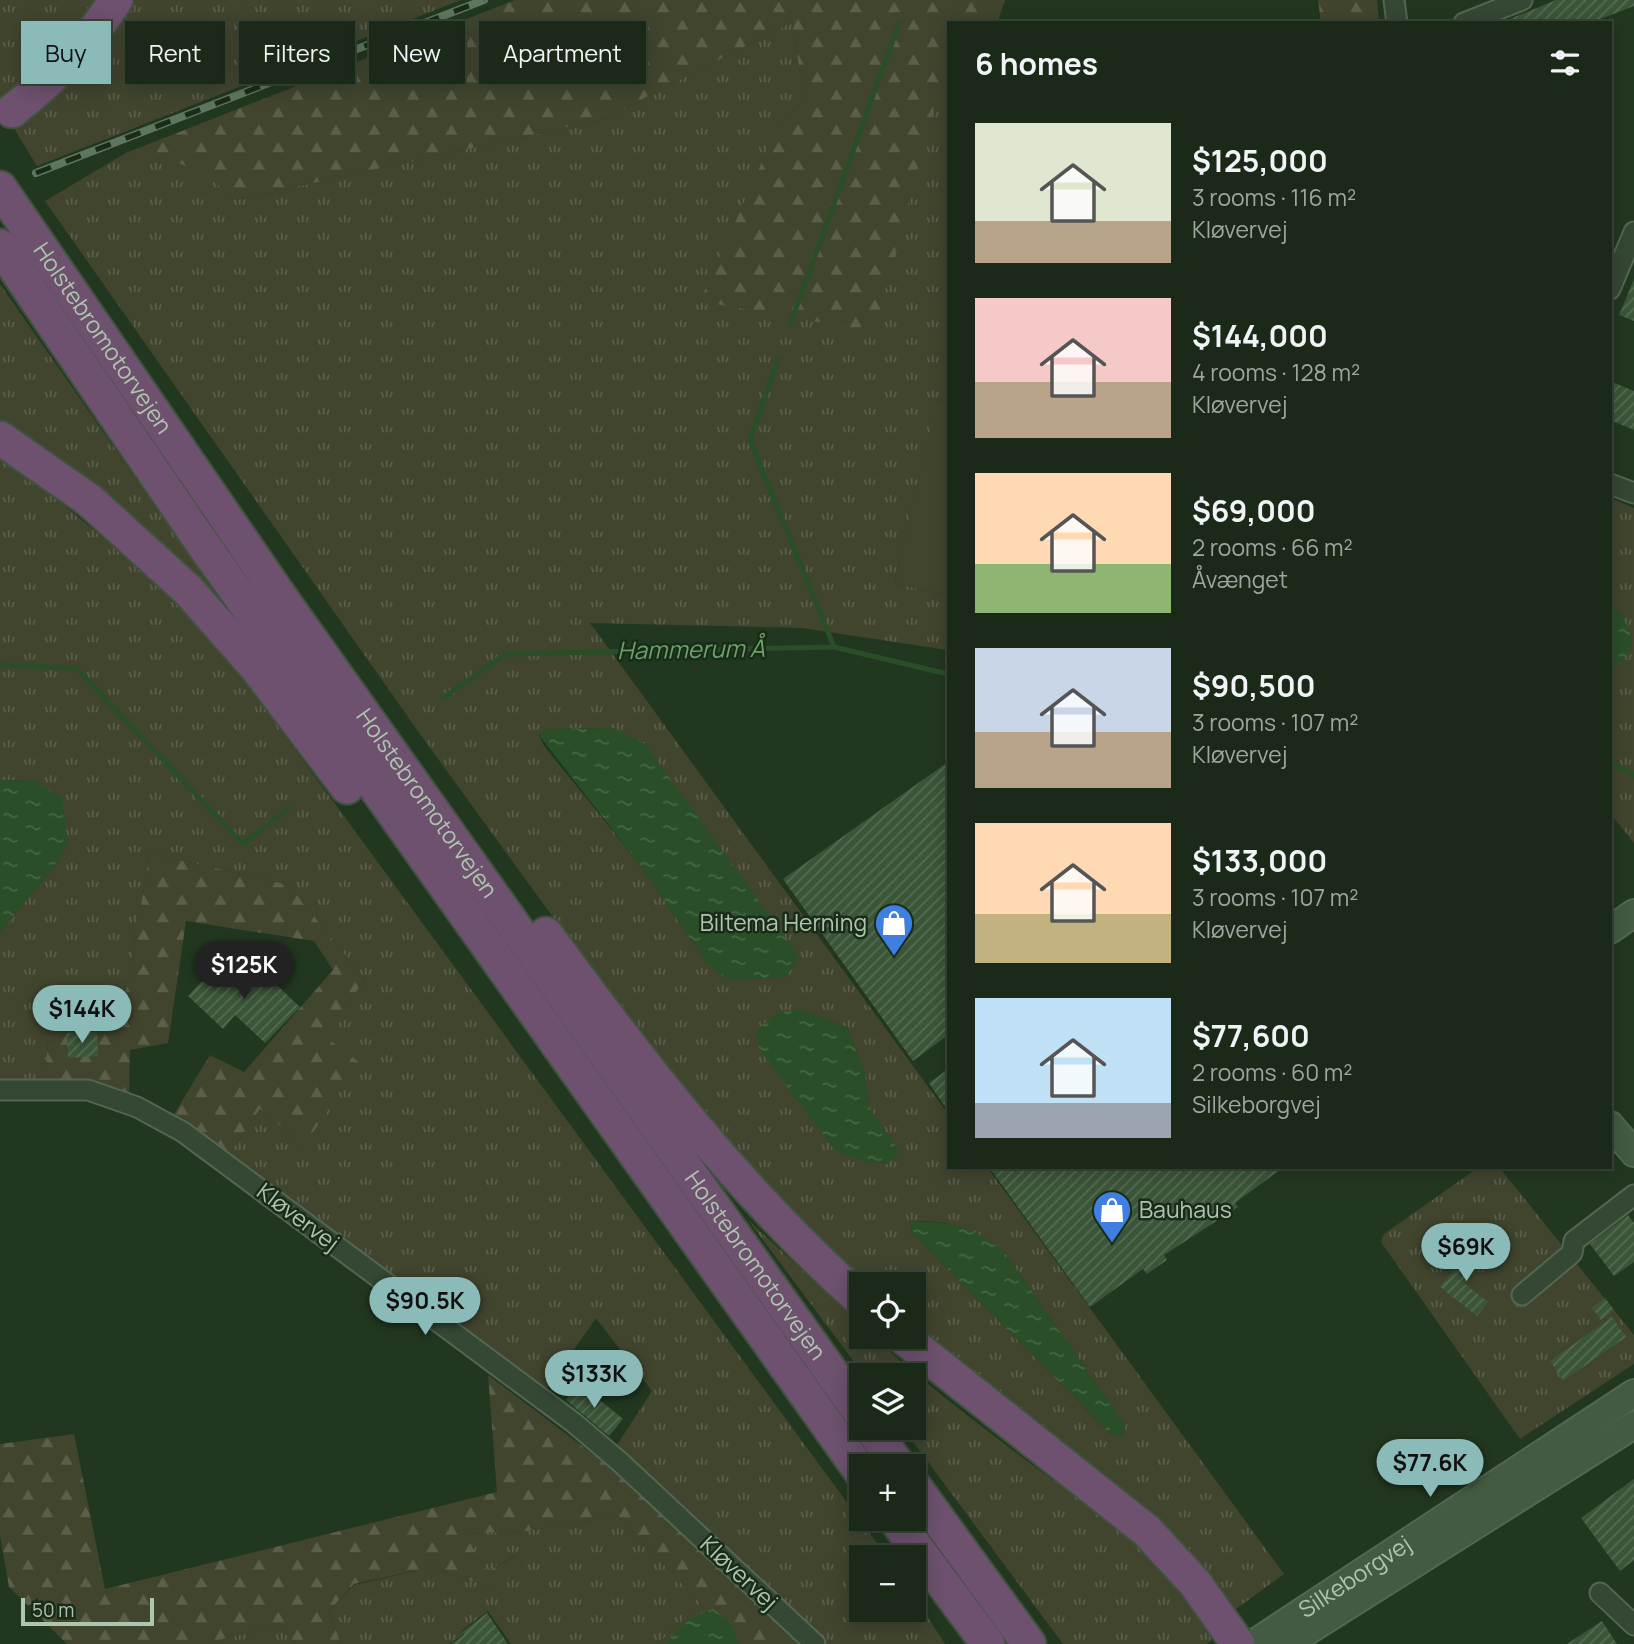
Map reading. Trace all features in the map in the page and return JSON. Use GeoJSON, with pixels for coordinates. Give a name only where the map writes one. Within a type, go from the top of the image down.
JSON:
{"type":"FeatureCollection","features":[{"type":"Feature","properties":{"kind":"highway"},"geometry":{"type":"LineString","coordinates":[[12,111],[55,77],[94,34],[116,0]]}},
{"type":"Feature","properties":{"kind":"highway","name":"Holstebromotorvejen"},"geometry":{"type":"LineString","coordinates":[[0,188],[279,595],[849,1397]]}},
{"type":"Feature","properties":{"kind":"highway","name":"Holstebromotorvejen"},"geometry":{"type":"LineString","coordinates":[[0,246],[200,540],[624,1142],[849,1455]]}},
{"type":"Feature","properties":{"kind":"highway"},"geometry":{"type":"LineString","coordinates":[[0,438],[89,500],[188,590],[256,667],[555,1068],[624,1142]]}},
{"type":"Feature","properties":{"kind":"highway"},"geometry":{"type":"LineString","coordinates":[[279,595],[344,659],[625,1042],[754,1194],[849,1288]]}},
{"type":"Feature","properties":{"kind":"highway"},"geometry":{"type":"LineString","coordinates":[[918,1349],[1147,1531],[1195,1583],[1238,1644]]}},
{"type":"Feature","properties":{"kind":"highway"},"geometry":{"type":"LineString","coordinates":[[926,1502],[1029,1644]]}},
{"type":"Feature","properties":{"kind":"highway"},"geometry":{"type":"LineString","coordinates":[[901,1531],[943,1613],[965,1644]]}},
{"type":"Feature","properties":{"kind":"highway"},"geometry":{"type":"LineString","coordinates":[[904,1531],[988,1644]]}},
{"type":"Feature","properties":{"kind":"main road"},"geometry":{"type":"LineString","coordinates":[[1612,929],[1634,913]]}},
{"type":"Feature","properties":{"kind":"main road"},"geometry":{"type":"LineString","coordinates":[[1612,1127],[1634,1153]]}},
{"type":"Feature","properties":{"kind":"main road","name":"Silkeborgvej"},"geometry":{"type":"LineString","coordinates":[[1253,1644],[1634,1393]]}},
{"type":"Feature","properties":{"kind":"main road","name":"Silkeborgvej"},"geometry":{"type":"LineString","coordinates":[[1287,1644],[1634,1425]]}},
{"type":"Feature","properties":{"kind":"street"},"geometry":{"type":"LineString","coordinates":[[1394,0],[1397,21]]}},
{"type":"Feature","properties":{"kind":"street"},"geometry":{"type":"LineString","coordinates":[[1469,21],[1522,0]]}},
{"type":"Feature","properties":{"kind":"street"},"geometry":{"type":"LineString","coordinates":[[1612,284],[1634,232]]}},
{"type":"Feature","properties":{"kind":"street"},"geometry":{"type":"LineString","coordinates":[[1612,485],[1634,493]]}},
{"type":"Feature","properties":{"kind":"street","name":"Kløvervej"},"geometry":{"type":"LineString","coordinates":[[0,1090],[88,1090],[137,1107],[183,1132],[573,1422],[620,1462],[815,1644]]}},
{"type":"Feature","properties":{"kind":"street"},"geometry":{"type":"LineString","coordinates":[[1522,1295],[1572,1253],[1574,1241],[1634,1195]]}},
{"type":"Feature","properties":{"kind":"street"},"geometry":{"type":"LineString","coordinates":[[1600,1593],[1634,1625]]}},
{"type":"Feature","properties":{"kind":"green space"},"geometry":{"type":"Polygon","coordinates":[[[0,0],[103,0],[87,21],[21,21],[21,81],[0,100],[0,0]]]}},
{"type":"Feature","properties":{"kind":"green space"},"geometry":{"type":"Polygon","coordinates":[[[131,0],[461,0],[407,21],[369,21],[369,36],[355,42],[355,21],[239,21],[239,84],[246,84],[37,166],[15,130],[64,84],[111,84],[111,29],[131,0]]]}},
{"type":"Feature","properties":{"kind":"green space"},"geometry":{"type":"Polygon","coordinates":[[[515,0],[1005,0],[998,21],[947,21],[947,83],[941,81],[874,332],[700,301],[777,128],[804,100],[792,22],[604,119],[236,200],[211,180],[186,166],[126,153],[301,84],[355,84],[355,63],[369,57],[369,84],[465,84],[465,21],[462,21],[515,0]]]}},
{"type":"Feature","properties":{"kind":"green space"},"geometry":{"type":"Polygon","coordinates":[[[1318,0],[1377,0],[1379,21],[1321,21],[1318,0]]]}},
{"type":"Feature","properties":{"kind":"green space"},"geometry":{"type":"Polygon","coordinates":[[[792,22],[804,100],[777,128],[941,80],[947,83],[947,403],[938,400],[894,583],[947,596],[947,650],[802,628],[590,623],[947,1113],[947,1169],[988,1169],[1284,1574],[1232,1612],[926,1338],[926,1272],[854,1272],[759,1181],[651,1052],[420,734],[45,201],[126,153],[162,155],[212,178],[236,200],[604,119],[792,22]],[[615,728],[548,729],[539,735],[544,746],[637,861],[708,965],[615,728]],[[798,1009],[900,1152],[868,1106],[865,1074],[847,1027],[798,1009]],[[912,1221],[911,1232],[1110,1434],[1123,1436],[1125,1425],[1005,1253],[973,1232],[939,1222],[912,1221]]]}},
{"type":"Feature","properties":{"kind":"green space"},"geometry":{"type":"Polygon","coordinates":[[[0,284],[224,605],[96,490],[0,423],[0,284]]]}},
{"type":"Feature","properties":{"kind":"green space"},"geometry":{"type":"Polygon","coordinates":[[[937,400],[947,403],[947,596],[894,583],[937,400]]]}},
{"type":"Feature","properties":{"kind":"green space"},"geometry":{"type":"Polygon","coordinates":[[[0,452],[167,591],[212,636],[849,1505],[849,1531],[868,1531],[878,1545],[849,1545],[849,1622],[926,1622],[926,1615],[945,1644],[819,1644],[613,1451],[652,1391],[596,1318],[545,1391],[226,1158],[260,1109],[304,1146],[322,1035],[365,980],[289,885],[150,853],[122,1014],[49,1022],[45,1082],[0,1083],[0,932],[55,865],[68,842],[34,781],[0,780],[0,452]]]}},
{"type":"Feature","properties":{"kind":"green space"},"geometry":{"type":"Polygon","coordinates":[[[1612,499],[1634,508],[1634,843],[1612,816],[1612,662],[1622,614],[1612,607],[1612,499]]]}},
{"type":"Feature","properties":{"kind":"green space"},"geometry":{"type":"Polygon","coordinates":[[[150,853],[289,885],[365,980],[323,1035],[359,1062],[304,1146],[260,1109],[226,1158],[170,1121],[210,1055],[244,1072],[333,970],[314,941],[186,921],[168,1043],[130,1050],[129,1094],[86,1079],[45,1082],[49,1022],[122,1013],[150,853]]]}},
{"type":"Feature","properties":{"kind":"green space"},"geometry":{"type":"Polygon","coordinates":[[[1476,1169],[1501,1169],[1634,1335],[1634,1364],[1520,1439],[1381,1242],[1384,1234],[1476,1169]]]}},
{"type":"Feature","properties":{"kind":"green space"},"geometry":{"type":"Polygon","coordinates":[[[748,1220],[849,1314],[849,1349],[888,1349],[903,1363],[855,1363],[748,1220]]]}},
{"type":"Feature","properties":{"kind":"green space"},"geometry":{"type":"Polygon","coordinates":[[[488,1375],[614,1470],[801,1644],[657,1644],[701,1604],[618,1516],[527,1531],[464,1534],[487,1571],[518,1555],[527,1563],[496,1589],[432,1567],[354,1584],[329,1611],[341,1644],[295,1644],[278,1625],[204,1644],[67,1644],[9,1587],[0,1536],[0,1444],[74,1434],[105,1589],[497,1492],[488,1375]]]}},
{"type":"Feature","properties":{"kind":"green space"},"geometry":{"type":"Polygon","coordinates":[[[926,1382],[1103,1516],[1158,1563],[1182,1588],[1200,1614],[1212,1640],[1207,1644],[1063,1644],[926,1459],[926,1454],[922,1454],[912,1440],[926,1440],[926,1382]]]}},
{"type":"Feature","properties":{"kind":"green space"},"geometry":{"type":"Polygon","coordinates":[[[618,1516],[701,1604],[657,1644],[511,1644],[488,1611],[461,1631],[463,1635],[449,1644],[341,1644],[329,1611],[354,1585],[432,1567],[496,1589],[517,1555],[487,1571],[463,1534],[527,1531],[618,1516]]]}},
{"type":"Feature","properties":{"kind":"green space"},"geometry":{"type":"Polygon","coordinates":[[[278,1625],[295,1644],[204,1644],[278,1625]]]}},
{"type":"Feature","properties":{"kind":"water"},"geometry":{"type":"Polygon","coordinates":[[[1612,607],[1622,614],[1633,642],[1625,658],[1612,669],[1612,607]]]}},
{"type":"Feature","properties":{"kind":"water"},"geometry":{"type":"Polygon","coordinates":[[[615,728],[645,744],[794,949],[799,958],[786,977],[728,980],[708,965],[637,861],[539,735],[548,729],[615,728]]]}},
{"type":"Feature","properties":{"kind":"water"},"geometry":{"type":"Polygon","coordinates":[[[0,780],[35,781],[62,798],[68,842],[55,865],[0,932],[0,780]]]}},
{"type":"Feature","properties":{"kind":"water"},"geometry":{"type":"Polygon","coordinates":[[[798,1009],[847,1027],[865,1074],[868,1106],[900,1152],[887,1164],[866,1162],[835,1151],[759,1049],[756,1030],[778,1013],[798,1009]]]}},
{"type":"Feature","properties":{"kind":"water"},"geometry":{"type":"Polygon","coordinates":[[[912,1221],[962,1227],[983,1236],[1005,1253],[1125,1425],[1123,1436],[1110,1434],[911,1232],[912,1221]]]}},
{"type":"Feature","properties":{"kind":"water"},"geometry":{"type":"Polygon","coordinates":[[[713,1609],[731,1623],[738,1644],[666,1644],[686,1622],[713,1609]]]}},
{"type":"Feature","properties":{"kind":"building"},"geometry":{"type":"Polygon","coordinates":[[[1556,0],[1634,0],[1634,6],[1595,21],[1505,21],[1556,0]]]}},
{"type":"Feature","properties":{"kind":"building"},"geometry":{"type":"Polygon","coordinates":[[[1634,279],[1634,321],[1619,315],[1634,279]]]}},
{"type":"Feature","properties":{"kind":"building"},"geometry":{"type":"Polygon","coordinates":[[[1612,382],[1634,391],[1634,430],[1612,421],[1612,382]]]}},
{"type":"Feature","properties":{"kind":"building","name":"Biltema Herning"},"geometry":{"type":"Polygon","coordinates":[[[947,763],[947,1036],[913,1061],[783,879],[947,763]]]}},
{"type":"Feature","properties":{"kind":"building"},"geometry":{"type":"Polygon","coordinates":[[[224,957],[256,986],[266,975],[300,1007],[265,1043],[235,1015],[223,1029],[188,996],[224,957]]]}},
{"type":"Feature","properties":{"kind":"building"},"geometry":{"type":"Polygon","coordinates":[[[97,1032],[98,1056],[68,1058],[67,1033],[97,1032]]]}},
{"type":"Feature","properties":{"kind":"building"},"geometry":{"type":"Polygon","coordinates":[[[947,1070],[947,1110],[929,1083],[947,1070]]]}},
{"type":"Feature","properties":{"kind":"building","name":"Bauhaus"},"geometry":{"type":"Polygon","coordinates":[[[990,1169],[1281,1169],[1235,1203],[1238,1207],[1164,1255],[1167,1260],[1147,1274],[1143,1269],[1090,1307],[990,1169]]]}},
{"type":"Feature","properties":{"kind":"building"},"geometry":{"type":"Polygon","coordinates":[[[1628,1215],[1634,1223],[1634,1262],[1614,1276],[1590,1244],[1628,1215]]]}},
{"type":"Feature","properties":{"kind":"building"},"geometry":{"type":"Polygon","coordinates":[[[1473,1246],[1485,1260],[1465,1284],[1488,1302],[1477,1316],[1440,1287],[1473,1246]]]}},
{"type":"Feature","properties":{"kind":"building"},"geometry":{"type":"Polygon","coordinates":[[[1605,1298],[1614,1310],[1601,1320],[1592,1308],[1605,1298]]]}},
{"type":"Feature","properties":{"kind":"building"},"geometry":{"type":"Polygon","coordinates":[[[1612,1317],[1626,1337],[1563,1381],[1550,1361],[1612,1317]]]}},
{"type":"Feature","properties":{"kind":"building"},"geometry":{"type":"Polygon","coordinates":[[[579,1383],[623,1419],[609,1436],[566,1400],[579,1383]]]}},
{"type":"Feature","properties":{"kind":"building"},"geometry":{"type":"Polygon","coordinates":[[[1634,1479],[1634,1560],[1620,1571],[1581,1518],[1634,1479]]]}},
{"type":"Feature","properties":{"kind":"building"},"geometry":{"type":"Polygon","coordinates":[[[487,1613],[508,1644],[451,1644],[464,1635],[462,1632],[487,1613]]]}},
{"type":"Feature","properties":{"kind":"building"},"geometry":{"type":"Polygon","coordinates":[[[1602,1621],[1617,1644],[1567,1644],[1602,1621]]]}},
{"type":"Feature","properties":{"kind":"waterway"},"geometry":{"type":"LineString","coordinates":[[790,325],[899,24]]}},
{"type":"Feature","properties":{"kind":"waterway"},"geometry":{"type":"LineString","coordinates":[[778,359],[750,440],[834,647]]}},
{"type":"Feature","properties":{"kind":"waterway","name":"Hammerum Å"},"geometry":{"type":"LineString","coordinates":[[443,698],[505,654],[834,647],[947,674]]}},
{"type":"Feature","properties":{"kind":"waterway","name":"Hammerum Å"},"geometry":{"type":"LineString","coordinates":[[0,665],[76,668],[243,844],[288,809]]}},
{"type":"Feature","properties":{"kind":"waterway","name":"Hammerum Å"},"geometry":{"type":"LineString","coordinates":[[1612,764],[1634,775]]}},
{"type":"Feature","properties":{"kind":"railway"},"geometry":{"type":"LineString","coordinates":[[36,173],[484,0]]}},
{"type":"Feature","properties":{"kind":"place","name":"Biltema Herning"},"geometry":{"type":"Point","coordinates":[894,957]}},
{"type":"Feature","properties":{"kind":"place","name":"Bauhaus"},"geometry":{"type":"Point","coordinates":[1112,1244]}}]}
